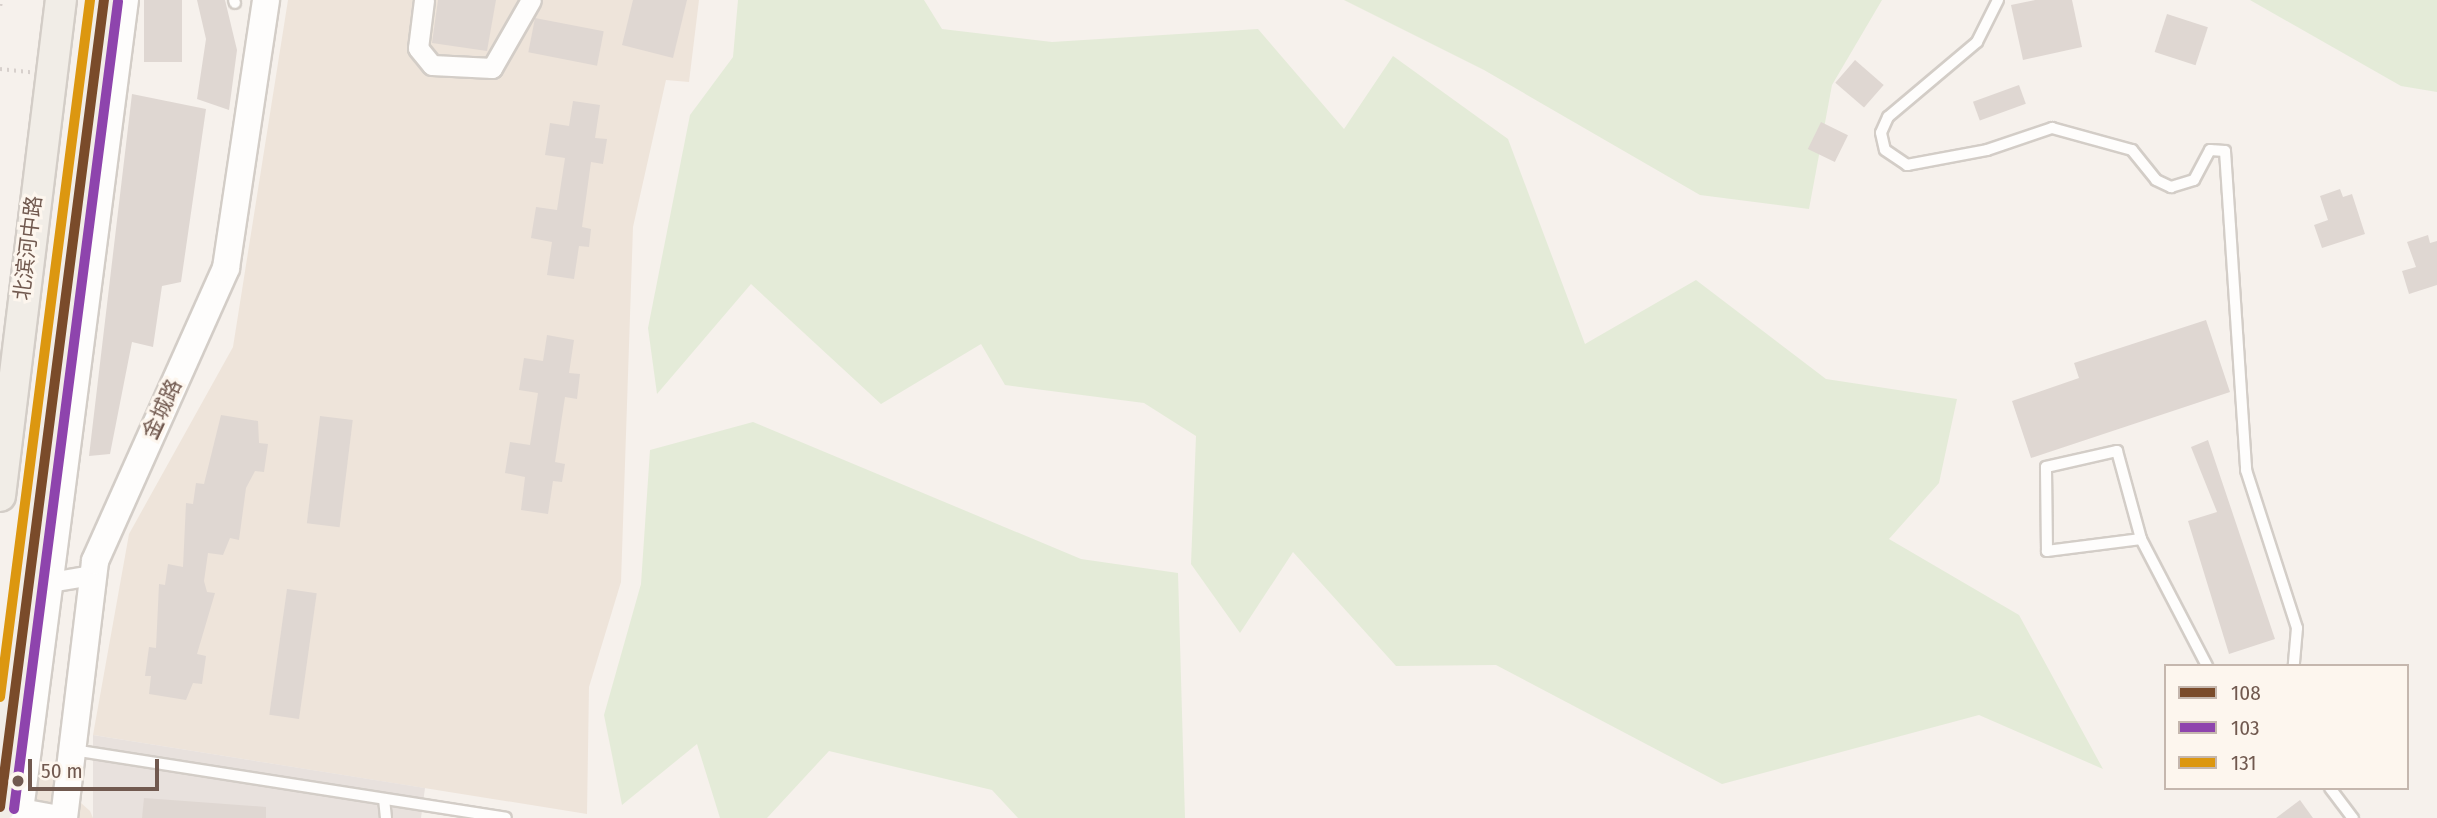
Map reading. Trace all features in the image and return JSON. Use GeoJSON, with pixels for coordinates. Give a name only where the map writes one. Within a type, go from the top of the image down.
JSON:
{"type":"FeatureCollection","features":[{"type":"Feature","properties":{"kind":"main road","name":"北滨河中路"},"geometry":{"type":"LineString","coordinates":[[0,496],[61,0]]}},
{"type":"Feature","properties":{"kind":"main road","name":"北滨河中路"},"geometry":{"type":"LineString","coordinates":[[13,811],[104,0]]}},
{"type":"Feature","properties":{"kind":"street"},"geometry":{"type":"LineString","coordinates":[[64,817],[13,811],[50,582],[125,0]]}},
{"type":"Feature","properties":{"kind":"street","name":"金城路"},"geometry":{"type":"LineString","coordinates":[[64,817],[69,749],[92,575],[114,511],[226,268],[266,0]]}},
{"type":"Feature","properties":{"kind":"street"},"geometry":{"type":"LineString","coordinates":[[424,0],[418,48],[432,65],[492,68],[531,0]]}},
{"type":"Feature","properties":{"kind":"street"},"geometry":{"type":"LineString","coordinates":[[50,582],[92,575]]}},
{"type":"Feature","properties":{"kind":"lane"},"geometry":{"type":"LineString","coordinates":[[1998,0],[1977,42],[1888,117],[1881,133],[1885,150],[1907,165],[1987,150],[2052,128],[2132,150],[2171,187],[2194,180],[2210,150],[2224,151],[2246,470],[2297,628],[2294,664]]}},
{"type":"Feature","properties":{"kind":"lane"},"geometry":{"type":"LineString","coordinates":[[2141,539],[2047,551],[2046,467],[2118,451],[2141,539],[2206,664]]}},
{"type":"Feature","properties":{"kind":"lane"},"geometry":{"type":"LineString","coordinates":[[69,749],[506,818]]}},
{"type":"Feature","properties":{"kind":"lane"},"geometry":{"type":"LineString","coordinates":[[2332,790],[2353,818]]}},
{"type":"Feature","properties":{"kind":"lane"},"geometry":{"type":"LineString","coordinates":[[384,799],[386,818]]}},
{"type":"Feature","properties":{"kind":"path"},"geometry":{"type":"LineString","coordinates":[[0,6],[1,0]]}},
{"type":"Feature","properties":{"kind":"path"},"geometry":{"type":"LineString","coordinates":[[0,69],[51,74]]}},
{"type":"Feature","properties":{"kind":"shaded area"},"geometry":{"type":"Polygon","coordinates":[[[288,0],[699,0],[689,82],[666,80],[633,227],[621,582],[589,687],[587,814],[93,735],[129,534],[233,347],[288,0]]]}},
{"type":"Feature","properties":{"kind":"shaded area"},"geometry":{"type":"Polygon","coordinates":[[[93,735],[425,788],[421,818],[93,818],[93,735]]]}},
{"type":"Feature","properties":{"kind":"shaded area"},"geometry":{"type":"Polygon","coordinates":[[[36,763],[90,811],[93,818],[28,818],[36,763]]]}},
{"type":"Feature","properties":{"kind":"green space"},"geometry":{"type":"Polygon","coordinates":[[[738,0],[924,0],[942,29],[1052,42],[1258,29],[1344,129],[1393,56],[1508,139],[1585,344],[1696,280],[1826,379],[1957,399],[1939,483],[1889,539],[2019,615],[2103,769],[1979,715],[1722,784],[1496,665],[1396,666],[1293,552],[1240,633],[1191,564],[1196,436],[1144,403],[1005,385],[981,344],[881,404],[751,284],[657,394],[648,328],[690,115],[733,57],[738,0]]]}},
{"type":"Feature","properties":{"kind":"green space"},"geometry":{"type":"Polygon","coordinates":[[[1344,0],[1882,0],[1832,85],[1809,209],[1700,195],[1484,70],[1344,0]]]}},
{"type":"Feature","properties":{"kind":"green space"},"geometry":{"type":"Polygon","coordinates":[[[2250,0],[2437,0],[2437,92],[2401,86],[2250,0]]]}},
{"type":"Feature","properties":{"kind":"green space"},"geometry":{"type":"Polygon","coordinates":[[[753,422],[1081,559],[1178,573],[1185,818],[1018,818],[992,790],[829,751],[767,818],[720,818],[697,744],[622,805],[604,715],[641,584],[650,450],[753,422]]]}},
{"type":"Feature","properties":{"kind":"building"},"geometry":{"type":"Polygon","coordinates":[[[144,0],[182,0],[182,62],[144,62],[144,0]]]}},
{"type":"Feature","properties":{"kind":"building"},"geometry":{"type":"Polygon","coordinates":[[[197,0],[225,0],[237,50],[229,110],[197,99],[206,39],[197,0]]]}},
{"type":"Feature","properties":{"kind":"building"},"geometry":{"type":"Polygon","coordinates":[[[438,0],[496,0],[487,51],[432,43],[438,0]]]}},
{"type":"Feature","properties":{"kind":"building"},"geometry":{"type":"Polygon","coordinates":[[[633,0],[687,0],[673,58],[622,45],[633,0]]]}},
{"type":"Feature","properties":{"kind":"building"},"geometry":{"type":"Polygon","coordinates":[[[2035,0],[2072,0],[2082,47],[2023,60],[2011,5],[2035,0]]]}},
{"type":"Feature","properties":{"kind":"building"},"geometry":{"type":"Polygon","coordinates":[[[2167,14],[2208,27],[2196,65],[2155,52],[2167,14]]]}},
{"type":"Feature","properties":{"kind":"building"},"geometry":{"type":"Polygon","coordinates":[[[535,18],[604,31],[597,66],[528,52],[535,18]]]}},
{"type":"Feature","properties":{"kind":"building"},"geometry":{"type":"Polygon","coordinates":[[[1855,60],[1884,85],[1864,108],[1835,83],[1855,60]]]}},
{"type":"Feature","properties":{"kind":"building"},"geometry":{"type":"Polygon","coordinates":[[[2019,85],[2026,104],[1980,121],[1973,102],[2019,85]]]}},
{"type":"Feature","properties":{"kind":"building"},"geometry":{"type":"Polygon","coordinates":[[[132,94],[206,109],[181,282],[162,286],[153,347],[132,342],[110,454],[89,456],[132,94]]]}},
{"type":"Feature","properties":{"kind":"building"},"geometry":{"type":"Polygon","coordinates":[[[573,101],[600,105],[595,138],[607,139],[603,164],[591,162],[582,227],[591,229],[589,247],[579,246],[574,279],[547,275],[552,242],[531,238],[536,207],[557,210],[565,158],[545,155],[550,123],[569,126],[573,101]]]}},
{"type":"Feature","properties":{"kind":"building"},"geometry":{"type":"Polygon","coordinates":[[[1821,122],[1848,135],[1835,162],[1808,149],[1821,122]]]}},
{"type":"Feature","properties":{"kind":"building"},"geometry":{"type":"Polygon","coordinates":[[[2340,189],[2343,197],[2352,194],[2365,234],[2322,248],[2314,225],[2328,220],[2320,196],[2340,189]]]}},
{"type":"Feature","properties":{"kind":"building"},"geometry":{"type":"Polygon","coordinates":[[[2428,235],[2430,243],[2437,241],[2437,285],[2409,294],[2402,271],[2416,267],[2407,242],[2428,235]]]}},
{"type":"Feature","properties":{"kind":"building"},"geometry":{"type":"Polygon","coordinates":[[[2206,320],[2230,392],[2031,458],[2012,401],[2079,378],[2074,363],[2206,320]]]}},
{"type":"Feature","properties":{"kind":"building"},"geometry":{"type":"Polygon","coordinates":[[[547,335],[574,340],[569,373],[580,374],[577,399],[565,397],[555,462],[565,464],[562,482],[553,481],[548,514],[521,510],[525,477],[505,473],[510,442],[530,445],[538,393],[519,390],[524,358],[543,361],[547,335]]]}},
{"type":"Feature","properties":{"kind":"building"},"geometry":{"type":"Polygon","coordinates":[[[221,415],[258,421],[259,443],[268,444],[264,472],[255,471],[246,488],[239,540],[230,538],[223,555],[208,553],[204,581],[207,592],[215,593],[197,654],[206,656],[202,684],[193,683],[186,700],[149,694],[151,676],[145,676],[149,647],[156,648],[159,584],[165,585],[168,564],[183,567],[186,503],[193,504],[196,483],[204,484],[221,415]]]}},
{"type":"Feature","properties":{"kind":"building"},"geometry":{"type":"Polygon","coordinates":[[[320,416],[353,420],[340,527],[307,523],[320,416]]]}},
{"type":"Feature","properties":{"kind":"building"},"geometry":{"type":"Polygon","coordinates":[[[2208,440],[2275,639],[2229,654],[2188,521],[2217,512],[2191,447],[2208,440]]]}},
{"type":"Feature","properties":{"kind":"building"},"geometry":{"type":"Polygon","coordinates":[[[287,589],[317,593],[299,719],[269,715],[287,589]]]}},
{"type":"Feature","properties":{"kind":"building"},"geometry":{"type":"Polygon","coordinates":[[[144,798],[266,807],[266,818],[142,818],[144,798]]]}},
{"type":"Feature","properties":{"kind":"building"},"geometry":{"type":"Polygon","coordinates":[[[2300,800],[2313,818],[2276,818],[2300,800]]]}},
{"type":"Feature","properties":{"kind":"transit line","name":"131"},"geometry":{"type":"LineString","coordinates":[[0,697],[90,0]]}},
{"type":"Feature","properties":{"kind":"transit line","name":"108"},"geometry":{"type":"LineString","coordinates":[[0,807],[104,0]]}},
{"type":"Feature","properties":{"kind":"transit line","name":"103"},"geometry":{"type":"LineString","coordinates":[[14,809],[118,2]]}}]}
